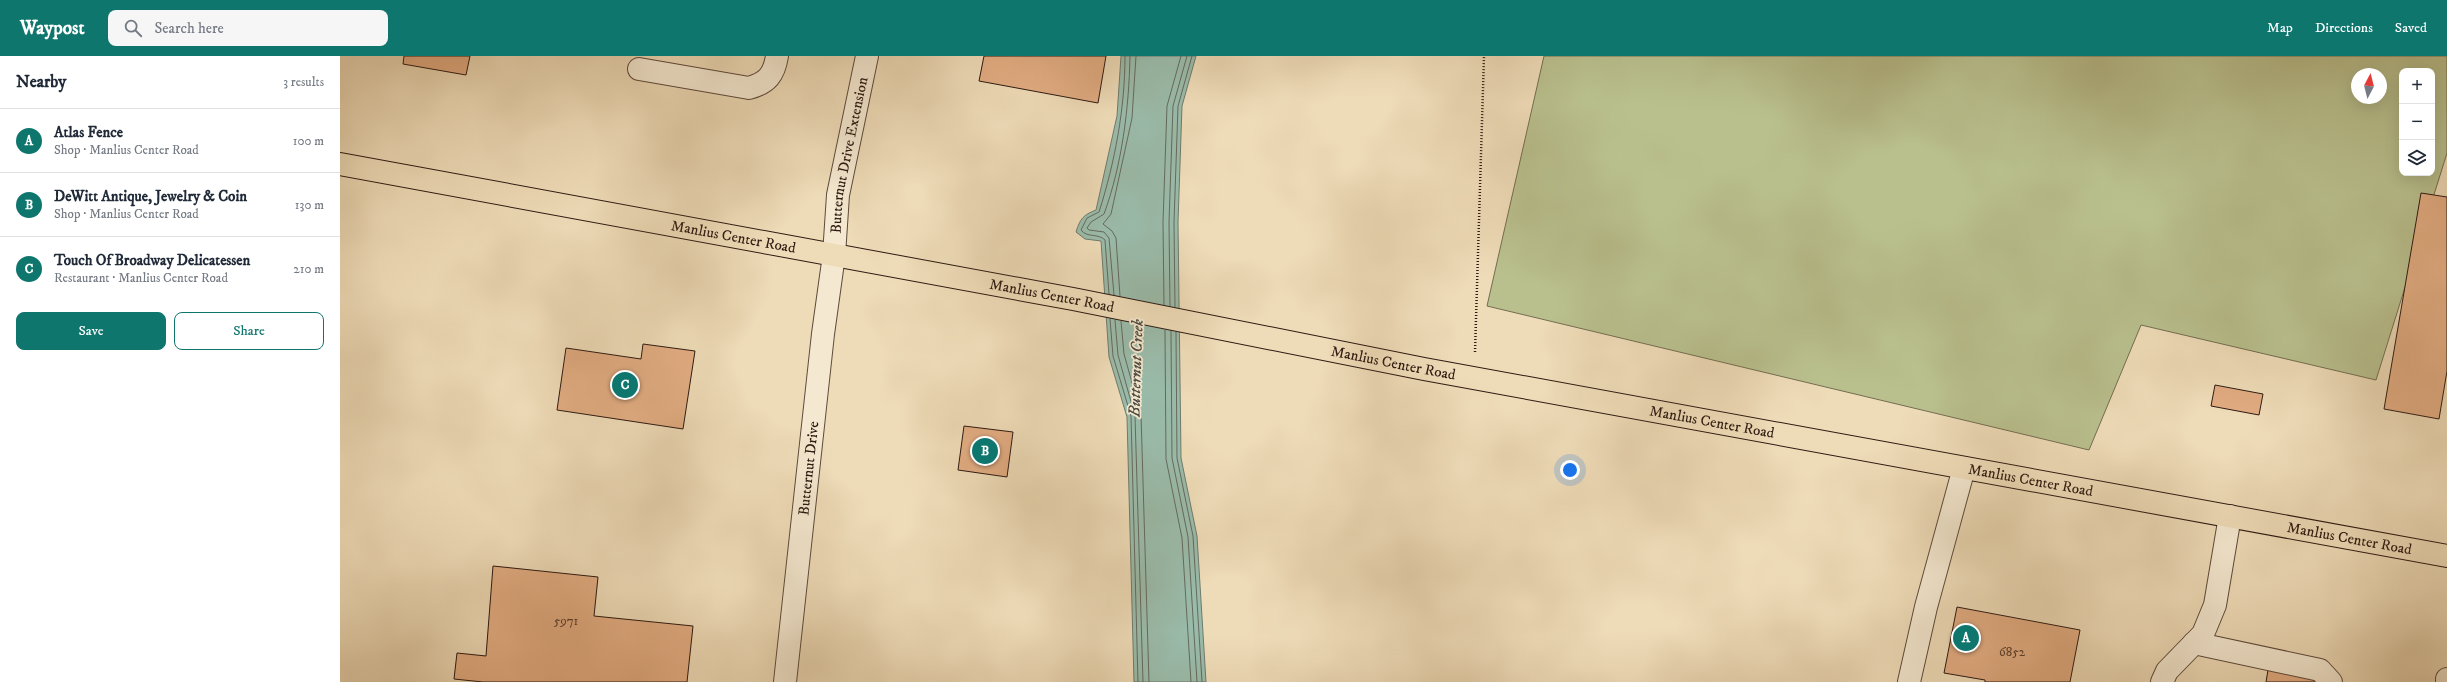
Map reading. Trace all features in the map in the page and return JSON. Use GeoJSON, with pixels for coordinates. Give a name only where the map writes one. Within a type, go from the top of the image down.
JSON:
{"type":"FeatureCollection","features":[{"type":"Feature","properties":{"kind":"main road","name":"Manlius Center Road"},"geometry":{"type":"LineString","coordinates":[[340,164],[1073,299],[1474,378],[2447,556]]}},
{"type":"Feature","properties":{"kind":"street"},"geometry":{"type":"LineString","coordinates":[[639,70],[749,88],[764,84],[775,71],[777,56]]}},
{"type":"Feature","properties":{"kind":"street","name":"Butternut Drive Extension"},"geometry":{"type":"LineString","coordinates":[[834,255],[838,195],[867,56]]}},
{"type":"Feature","properties":{"kind":"street","name":"Butternut Drive"},"geometry":{"type":"LineString","coordinates":[[784,682],[823,334],[834,255]]}},
{"type":"Feature","properties":{"kind":"street"},"geometry":{"type":"LineString","coordinates":[[1909,682],[1926,607],[1964,468]]}},
{"type":"Feature","properties":{"kind":"street"},"geometry":{"type":"LineString","coordinates":[[2162,682],[2167,671],[2203,634],[2215,605],[2230,516]]}},
{"type":"Feature","properties":{"kind":"street"},"geometry":{"type":"LineString","coordinates":[[2194,643],[2320,670],[2331,682]]}},
{"type":"Feature","properties":{"kind":"path"},"geometry":{"type":"LineString","coordinates":[[1474,378],[1484,56]]}},
{"type":"Feature","properties":{"kind":"green space"},"geometry":{"type":"Polygon","coordinates":[[[1544,56],[2447,56],[2447,153],[2376,380],[2141,325],[2089,450],[1487,306],[1544,56]]]}},
{"type":"Feature","properties":{"kind":"water","name":"Butternut Creek"},"geometry":{"type":"Polygon","coordinates":[[[1121,56],[1196,56],[1182,106],[1178,222],[1181,458],[1197,536],[1206,682],[1134,682],[1127,417],[1109,357],[1101,241],[1085,239],[1076,232],[1083,218],[1096,210],[1117,116],[1121,56]]]}},
{"type":"Feature","properties":{"kind":"building"},"geometry":{"type":"Polygon","coordinates":[[[404,56],[470,56],[466,75],[403,64],[404,56]]]}},
{"type":"Feature","properties":{"kind":"building"},"geometry":{"type":"Polygon","coordinates":[[[984,56],[1106,56],[1098,103],[979,81],[984,56]]]}},
{"type":"Feature","properties":{"kind":"building"},"geometry":{"type":"Polygon","coordinates":[[[2421,193],[2447,197],[2447,371],[2439,419],[2384,409],[2421,193]]]}},
{"type":"Feature","properties":{"kind":"building"},"geometry":{"type":"Polygon","coordinates":[[[643,344],[695,351],[683,429],[557,410],[566,348],[641,359],[643,344]]]}},
{"type":"Feature","properties":{"kind":"building"},"geometry":{"type":"Polygon","coordinates":[[[2215,385],[2263,394],[2259,415],[2211,406],[2215,385]]]}},
{"type":"Feature","properties":{"kind":"building"},"geometry":{"type":"Polygon","coordinates":[[[964,426],[1013,432],[1007,477],[958,470],[964,426]]]}},
{"type":"Feature","properties":{"kind":"building"},"geometry":{"type":"Polygon","coordinates":[[[493,566],[598,577],[594,616],[693,626],[687,682],[483,682],[454,679],[457,653],[486,656],[493,566]]]}},
{"type":"Feature","properties":{"kind":"building"},"geometry":{"type":"Polygon","coordinates":[[[1957,607],[2080,630],[2070,682],[1985,682],[1985,680],[1944,673],[1957,607]]]}},
{"type":"Feature","properties":{"kind":"building"},"geometry":{"type":"Polygon","coordinates":[[[2268,670],[2322,679],[2322,682],[2266,682],[2268,670]]]}},
{"type":"Feature","properties":{"kind":"place","name":"Touch Of Broadway Delicatessen"},"geometry":{"type":"Point","coordinates":[625,385]}},
{"type":"Feature","properties":{"kind":"place","name":"DeWitt Antique, Jewelry & Coin"},"geometry":{"type":"Point","coordinates":[985,451]}},
{"type":"Feature","properties":{"kind":"place","name":"Atlas Fence"},"geometry":{"type":"Point","coordinates":[1966,638]}}]}
